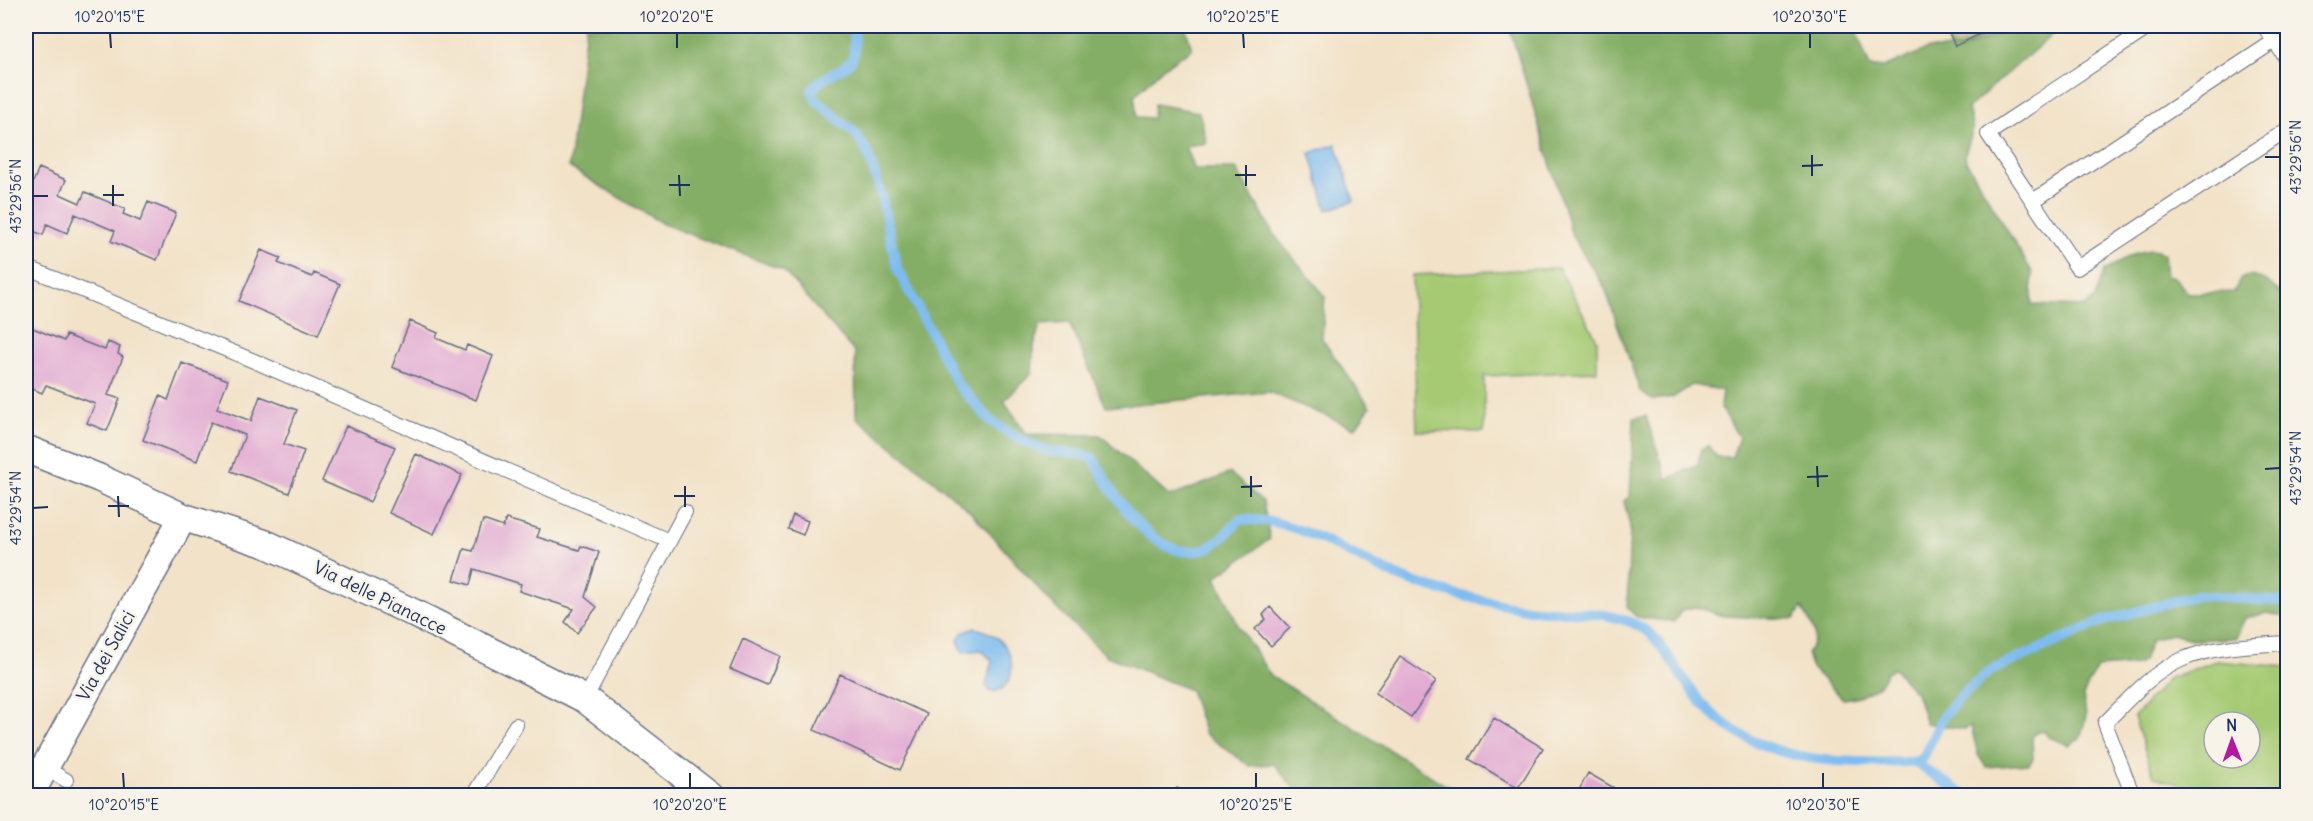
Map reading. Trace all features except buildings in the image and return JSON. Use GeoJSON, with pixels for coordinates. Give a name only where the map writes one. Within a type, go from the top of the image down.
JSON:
{"type":"FeatureCollection","features":[{"type":"Feature","properties":{"kind":"street","name":"Via delle Pianacce"},"geometry":{"type":"LineString","coordinates":[[26,449],[99,478],[183,517],[266,544],[414,613],[585,699],[710,795]]}},
{"type":"Feature","properties":{"kind":"street","name":"Via dei Salici"},"geometry":{"type":"LineString","coordinates":[[29,795],[56,774],[183,517]]}},
{"type":"Feature","properties":{"kind":"lane"},"geometry":{"type":"LineString","coordinates":[[2151,26],[1988,134],[2078,268],[2288,129]]}},
{"type":"Feature","properties":{"kind":"lane"},"geometry":{"type":"LineString","coordinates":[[2264,26],[2288,61]]}},
{"type":"Feature","properties":{"kind":"lane"},"geometry":{"type":"LineString","coordinates":[[2033,201],[2288,32]]}},
{"type":"Feature","properties":{"kind":"lane"},"geometry":{"type":"LineString","coordinates":[[26,267],[265,366],[669,541]]}},
{"type":"Feature","properties":{"kind":"lane"},"geometry":{"type":"LineString","coordinates":[[585,699],[685,512]]}},
{"type":"Feature","properties":{"kind":"lane"},"geometry":{"type":"LineString","coordinates":[[2133,795],[2105,723],[2142,686],[2181,660],[2222,650],[2288,643]]}},
{"type":"Feature","properties":{"kind":"lane"},"geometry":{"type":"LineString","coordinates":[[473,795],[516,725]]}},
{"type":"Feature","properties":{"kind":"green space"},"geometry":{"type":"Polygon","coordinates":[[[586,26],[1185,26],[1192,49],[1164,67],[1135,95],[1136,117],[1153,118],[1154,104],[1199,112],[1207,143],[1185,146],[1194,169],[1236,169],[1275,236],[1325,296],[1322,339],[1370,407],[1355,428],[1269,392],[1106,407],[1069,323],[1040,325],[1034,346],[1032,373],[1004,401],[1027,434],[1100,435],[1170,497],[1230,473],[1263,502],[1270,539],[1216,577],[1239,627],[1270,675],[1461,795],[1300,795],[1274,764],[1250,766],[1205,734],[1190,690],[1107,656],[1056,608],[970,511],[856,417],[855,353],[783,270],[663,224],[569,167],[586,26]]]}},
{"type":"Feature","properties":{"kind":"green space"},"geometry":{"type":"Polygon","coordinates":[[[1509,26],[1854,26],[1870,67],[1885,67],[1928,49],[1962,49],[2018,26],[2062,26],[1968,108],[1973,129],[1965,154],[1966,161],[2032,272],[2032,305],[2085,307],[2095,298],[2104,271],[2133,255],[2149,250],[2164,254],[2166,277],[2174,277],[2188,293],[2234,292],[2240,279],[2254,277],[2266,282],[2287,301],[2287,617],[2267,613],[2245,618],[2236,638],[2195,640],[2172,634],[2151,640],[2143,660],[2138,665],[2097,668],[2083,695],[2086,716],[2080,739],[2069,745],[2049,737],[2043,731],[2037,731],[2032,737],[2033,759],[2029,764],[1986,767],[1978,755],[1971,726],[1964,729],[1926,723],[1916,693],[1894,669],[1886,672],[1880,684],[1869,692],[1843,699],[1811,667],[1807,653],[1814,641],[1814,630],[1802,607],[1794,619],[1724,616],[1696,607],[1682,610],[1674,622],[1637,617],[1627,608],[1630,526],[1624,501],[1630,496],[1634,418],[1646,416],[1667,479],[1698,465],[1701,449],[1708,446],[1717,457],[1732,457],[1739,437],[1720,406],[1722,390],[1692,385],[1674,397],[1652,400],[1640,391],[1605,288],[1572,236],[1509,26]]]}},
{"type":"Feature","properties":{"kind":"green space"},"geometry":{"type":"Polygon","coordinates":[[[1940,26],[2006,26],[1953,52],[1940,26]]]}},
{"type":"Feature","properties":{"kind":"green space"},"geometry":{"type":"Polygon","coordinates":[[[1559,268],[1597,340],[1597,371],[1484,376],[1484,432],[1417,431],[1412,275],[1559,268]]]}},
{"type":"Feature","properties":{"kind":"green space"},"geometry":{"type":"Polygon","coordinates":[[[2216,661],[2287,667],[2287,795],[2216,795],[2154,777],[2134,717],[2169,678],[2216,661]]]}},
{"type":"Feature","properties":{"kind":"water"},"geometry":{"type":"Polygon","coordinates":[[[1336,144],[1354,201],[1327,210],[1310,153],[1336,144]]]}},
{"type":"Feature","properties":{"kind":"water"},"geometry":{"type":"Polygon","coordinates":[[[975,628],[992,634],[1003,644],[1009,655],[1012,666],[1010,677],[1006,685],[998,691],[989,691],[986,686],[992,660],[981,650],[963,652],[958,641],[962,633],[975,628]]]}},
{"type":"Feature","properties":{"kind":"waterway"},"geometry":{"type":"LineString","coordinates":[[854,26],[854,54],[851,60],[812,90],[816,100],[856,134],[867,152],[880,190],[897,268],[958,385],[991,421],[1019,439],[1048,451],[1079,454],[1093,458],[1111,489],[1136,522],[1166,546],[1183,551],[1201,550],[1217,542],[1240,519],[1268,521],[1308,533],[1397,576],[1441,590],[1520,608],[1619,618],[1648,632],[1668,655],[1700,701],[1722,722],[1746,738],[1772,749],[1799,756],[1856,762],[1914,762],[1923,758],[1943,716],[1963,694],[1990,671],[2103,621],[2197,595],[2288,602]]}},
{"type":"Feature","properties":{"kind":"waterway"},"geometry":{"type":"LineString","coordinates":[[1914,762],[1966,796]]}}]}
